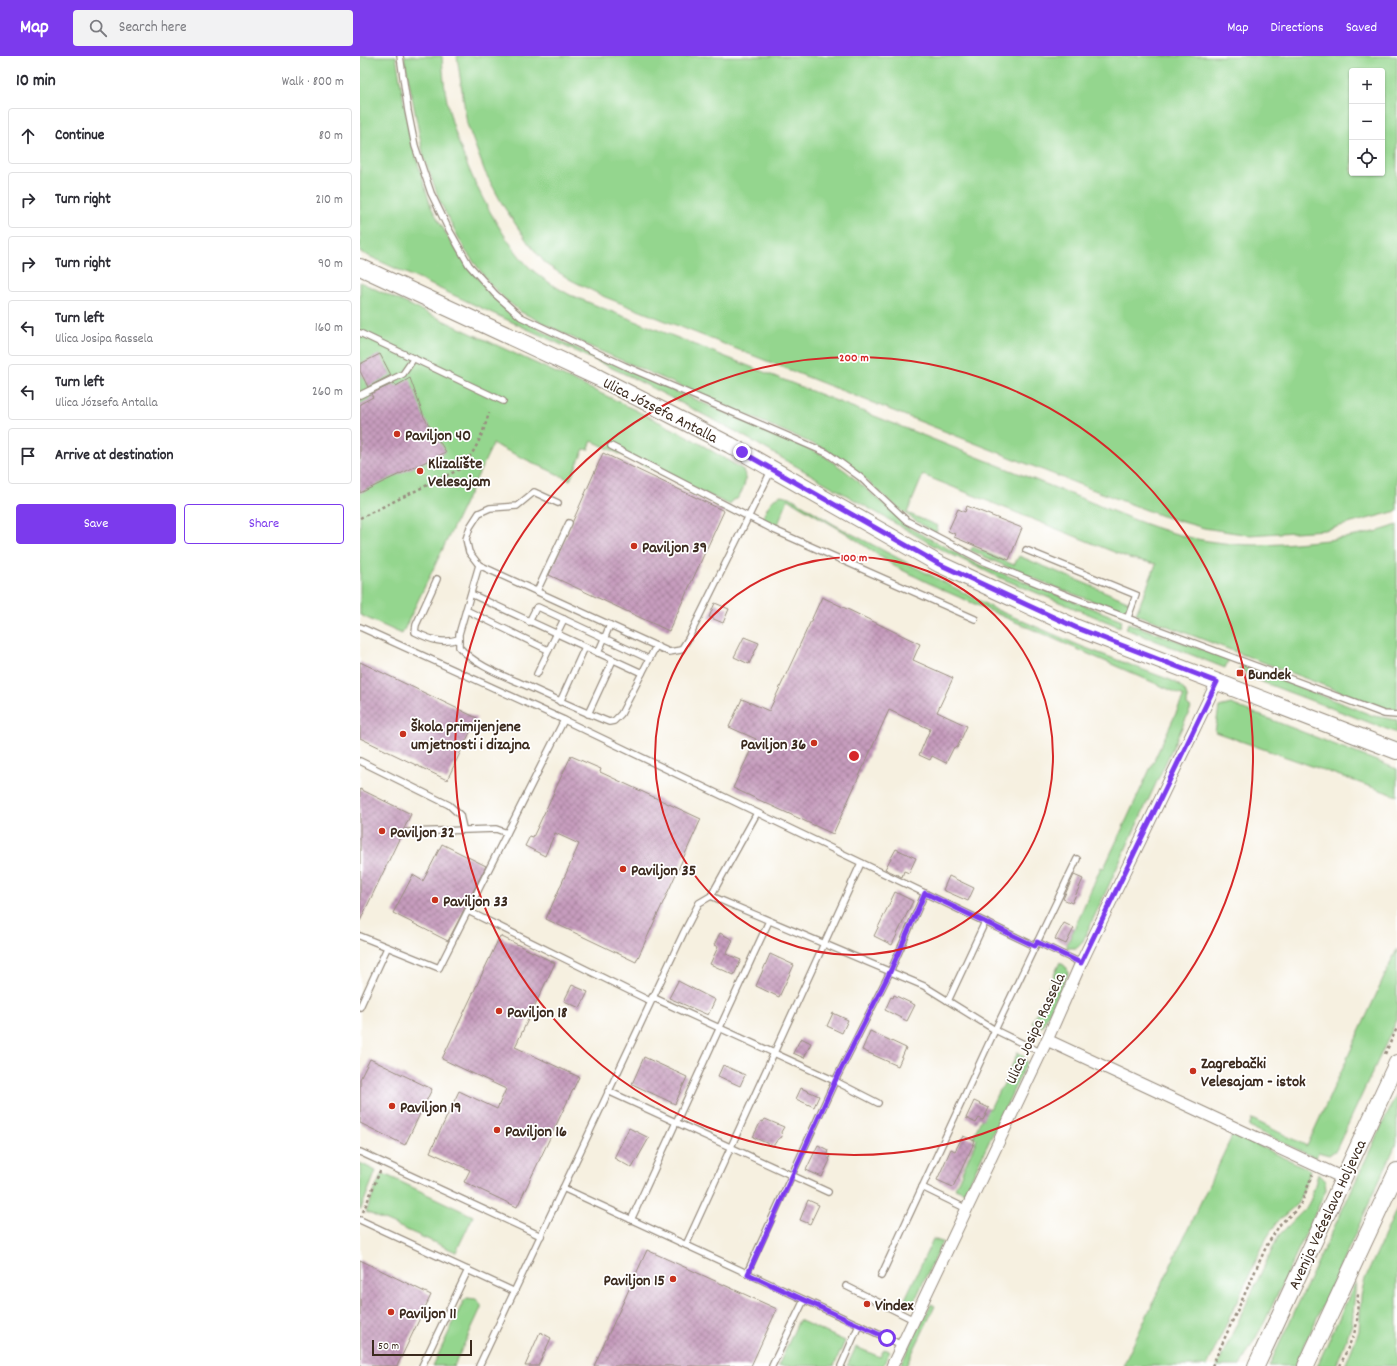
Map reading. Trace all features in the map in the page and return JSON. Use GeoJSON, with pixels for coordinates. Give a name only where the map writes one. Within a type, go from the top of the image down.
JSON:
{"type":"FeatureCollection","features":[{"type":"Feature","properties":{"kind":"street","name":"Ulica Józsefa Antalla"},"geometry":{"type":"LineString","coordinates":[[360,267],[600,378],[730,445],[939,564],[1077,628],[1397,751]]}},
{"type":"Feature","properties":{"kind":"street","name":"Ulica Josipa Rassela"},"geometry":{"type":"LineString","coordinates":[[892,1366],[1047,1040],[1081,963],[1217,682]]}},
{"type":"Feature","properties":{"kind":"street"},"geometry":{"type":"LineString","coordinates":[[1047,1040],[1343,1178]]}},
{"type":"Feature","properties":{"kind":"street","name":"Avenija Većeslava Holjevca"},"geometry":{"type":"LineString","coordinates":[[1256,1366],[1397,1063]]}},
{"type":"Feature","properties":{"kind":"street"},"geometry":{"type":"LineString","coordinates":[[1306,1366],[1397,1171]]}},
{"type":"Feature","properties":{"kind":"lane"},"geometry":{"type":"LineString","coordinates":[[400,56],[415,146],[431,193],[447,226],[470,265],[495,294],[521,317],[625,366],[827,453],[860,477],[907,521],[985,562],[1384,714],[1397,715]]}},
{"type":"Feature","properties":{"kind":"lane"},"geometry":{"type":"LineString","coordinates":[[360,333],[503,401]]}},
{"type":"Feature","properties":{"kind":"lane"},"geometry":{"type":"LineString","coordinates":[[360,395],[403,374],[414,358]]}},
{"type":"Feature","properties":{"kind":"lane"},"geometry":{"type":"LineString","coordinates":[[611,446],[774,530],[975,619]]}},
{"type":"Feature","properties":{"kind":"lane"},"geometry":{"type":"LineString","coordinates":[[558,503],[534,492],[517,506],[490,508],[479,513],[470,527],[466,539],[469,552],[479,565],[669,652],[680,650],[688,639],[750,517],[772,469]]}},
{"type":"Feature","properties":{"kind":"lane"},"geometry":{"type":"LineString","coordinates":[[537,591],[569,523]]}},
{"type":"Feature","properties":{"kind":"lane"},"geometry":{"type":"LineString","coordinates":[[1026,550],[1136,595],[1128,617]]}},
{"type":"Feature","properties":{"kind":"lane"},"geometry":{"type":"LineString","coordinates":[[479,565],[466,610],[459,639],[459,647],[466,655],[488,669],[560,702],[609,722],[614,721],[621,714],[656,646]]}},
{"type":"Feature","properties":{"kind":"lane"},"geometry":{"type":"LineString","coordinates":[[437,579],[416,625],[415,632],[429,639],[442,642],[459,639]]}},
{"type":"Feature","properties":{"kind":"lane"},"geometry":{"type":"LineString","coordinates":[[471,594],[642,673]]}},
{"type":"Feature","properties":{"kind":"lane"},"geometry":{"type":"LineString","coordinates":[[529,622],[537,608],[649,659]]}},
{"type":"Feature","properties":{"kind":"lane"},"geometry":{"type":"LineString","coordinates":[[466,610],[548,650]]}},
{"type":"Feature","properties":{"kind":"lane"},"geometry":{"type":"LineString","coordinates":[[537,674],[564,619]]}},
{"type":"Feature","properties":{"kind":"lane"},"geometry":{"type":"LineString","coordinates":[[598,653],[610,625]]}},
{"type":"Feature","properties":{"kind":"lane"},"geometry":{"type":"LineString","coordinates":[[360,627],[564,720],[985,922],[1081,963]]}},
{"type":"Feature","properties":{"kind":"lane"},"geometry":{"type":"LineString","coordinates":[[560,702],[584,647]]}},
{"type":"Feature","properties":{"kind":"lane"},"geometry":{"type":"LineString","coordinates":[[588,714],[613,660]]}},
{"type":"Feature","properties":{"kind":"lane"},"geometry":{"type":"LineString","coordinates":[[360,936],[439,968],[564,720]]}},
{"type":"Feature","properties":{"kind":"lane"},"geometry":{"type":"LineString","coordinates":[[360,761],[449,805],[460,815],[463,828]]}},
{"type":"Feature","properties":{"kind":"lane"},"geometry":{"type":"LineString","coordinates":[[479,1366],[651,999],[699,903],[711,896],[756,812]]}},
{"type":"Feature","properties":{"kind":"lane"},"geometry":{"type":"LineString","coordinates":[[408,832],[463,828],[496,828],[507,833]]}},
{"type":"Feature","properties":{"kind":"lane"},"geometry":{"type":"LineString","coordinates":[[881,1276],[995,1030],[1077,859]]}},
{"type":"Feature","properties":{"kind":"lane"},"geometry":{"type":"LineString","coordinates":[[686,1245],[861,862]]}},
{"type":"Feature","properties":{"kind":"lane"},"geometry":{"type":"LineString","coordinates":[[748,1274],[835,1081],[890,972],[925,893]]}},
{"type":"Feature","properties":{"kind":"lane"},"geometry":{"type":"LineString","coordinates":[[711,896],[924,986],[995,1030],[1040,1052]]}},
{"type":"Feature","properties":{"kind":"lane"},"geometry":{"type":"LineString","coordinates":[[468,911],[651,999],[835,1081],[878,1103]]}},
{"type":"Feature","properties":{"kind":"lane"},"geometry":{"type":"LineString","coordinates":[[632,1220],[769,920]]}},
{"type":"Feature","properties":{"kind":"lane"},"geometry":{"type":"LineString","coordinates":[[948,1001],[985,922]]}},
{"type":"Feature","properties":{"kind":"lane"},"geometry":{"type":"LineString","coordinates":[[360,1007],[387,948]]}},
{"type":"Feature","properties":{"kind":"lane"},"geometry":{"type":"LineString","coordinates":[[608,1091],[828,1192]]}},
{"type":"Feature","properties":{"kind":"lane"},"geometry":{"type":"LineString","coordinates":[[360,1152],[541,1236]]}},
{"type":"Feature","properties":{"kind":"lane"},"geometry":{"type":"LineString","coordinates":[[922,1187],[967,1209]]}},
{"type":"Feature","properties":{"kind":"lane"},"geometry":{"type":"LineString","coordinates":[[563,1188],[903,1345]]}},
{"type":"Feature","properties":{"kind":"lane"},"geometry":{"type":"LineString","coordinates":[[360,1220],[515,1292]]}},
{"type":"Feature","properties":{"kind":"lane"},"geometry":{"type":"LineString","coordinates":[[422,1366],[468,1270]]}},
{"type":"Feature","properties":{"kind":"lane"},"geometry":{"type":"LineString","coordinates":[[846,1286],[914,1320]]}},
{"type":"Feature","properties":{"kind":"lane"},"geometry":{"type":"LineString","coordinates":[[772,1366],[804,1300]]}},
{"type":"Feature","properties":{"kind":"lane"},"geometry":{"type":"LineString","coordinates":[[841,1366],[859,1325]]}},
{"type":"Feature","properties":{"kind":"path"},"geometry":{"type":"LineString","coordinates":[[360,518],[458,470],[470,457],[489,414]]}},
{"type":"Feature","properties":{"kind":"path"},"geometry":{"type":"LineString","coordinates":[[360,1220],[383,1163]]}},
{"type":"Feature","properties":{"kind":"path"},"geometry":{"type":"LineString","coordinates":[[1212,1366],[1267,1245],[1281,1223],[1294,1212],[1302,1202],[1314,1171]]}},
{"type":"Feature","properties":{"kind":"path"},"geometry":{"type":"LineString","coordinates":[[1340,1366],[1355,1328],[1359,1288]]}},
{"type":"Feature","properties":{"kind":"green space"},"geometry":{"type":"Polygon","coordinates":[[[360,56],[396,56],[410,137],[431,207],[451,242],[471,270],[498,301],[520,319],[565,343],[823,455],[847,472],[904,522],[906,526],[973,562],[1122,620],[1120,627],[998,577],[938,548],[735,431],[629,376],[360,252],[360,56]]]}},
{"type":"Feature","properties":{"kind":"green space"},"geometry":{"type":"Polygon","coordinates":[[[404,56],[442,56],[445,90],[452,121],[467,165],[488,209],[513,248],[526,264],[547,281],[570,295],[1165,531],[1223,543],[1270,545],[1347,537],[1379,531],[1397,525],[1397,710],[1386,709],[1136,614],[1156,564],[1129,558],[923,475],[907,513],[938,526],[936,533],[904,513],[846,463],[827,450],[591,347],[521,312],[490,284],[465,250],[441,204],[424,158],[404,56]]]}},
{"type":"Feature","properties":{"kind":"green space"},"geometry":{"type":"Polygon","coordinates":[[[457,56],[1397,56],[1397,511],[1325,530],[1249,535],[1204,528],[1162,516],[605,297],[571,280],[547,265],[529,244],[504,207],[485,172],[467,124],[457,56]]]}},
{"type":"Feature","properties":{"kind":"green space","name":"Klizalište Velesajam"},"geometry":{"type":"Polygon","coordinates":[[[360,282],[615,400],[687,436],[742,469],[745,480],[741,492],[737,499],[732,500],[730,505],[592,441],[588,450],[584,449],[570,480],[493,444],[402,634],[360,615],[360,282]]]}},
{"type":"Feature","properties":{"kind":"green space"},"geometry":{"type":"Polygon","coordinates":[[[781,495],[790,497],[835,525],[995,609],[1083,647],[1173,681],[1180,686],[1186,694],[1187,705],[1191,708],[1082,943],[1077,948],[1067,948],[1067,945],[1101,867],[1104,868],[1184,696],[945,591],[894,566],[846,533],[788,499],[777,527],[762,519],[771,502],[781,495]]]}},
{"type":"Feature","properties":{"kind":"green space"},"geometry":{"type":"Polygon","coordinates":[[[973,547],[1014,565],[1019,556],[1130,602],[1125,612],[1105,605],[1047,584],[970,550],[973,547]]]}},
{"type":"Feature","properties":{"kind":"green space"},"geometry":{"type":"Polygon","coordinates":[[[1128,623],[1229,659],[1225,668],[1126,629],[1128,623]]]}},
{"type":"Feature","properties":{"kind":"green space"},"geometry":{"type":"Polygon","coordinates":[[[1243,665],[1374,716],[1397,720],[1397,733],[1246,676],[1247,673],[1238,669],[1243,665]]]}},
{"type":"Feature","properties":{"kind":"green space"},"geometry":{"type":"Polygon","coordinates":[[[1231,704],[1397,769],[1397,796],[1215,732],[1219,707],[1231,704]]]}},
{"type":"Feature","properties":{"kind":"green space"},"geometry":{"type":"Polygon","coordinates":[[[1397,949],[1397,1020],[1336,1150],[1329,1155],[1318,1152],[1316,1158],[1249,1127],[1252,1119],[1307,1146],[1397,949]]]}},
{"type":"Feature","properties":{"kind":"green space"},"geometry":{"type":"Polygon","coordinates":[[[1060,962],[1067,968],[1068,974],[1042,1027],[1032,1023],[1060,962]]]}},
{"type":"Feature","properties":{"kind":"green space"},"geometry":{"type":"Polygon","coordinates":[[[1018,1052],[1027,1062],[965,1192],[955,1188],[977,1139],[973,1138],[986,1107],[990,1109],[999,1090],[1003,1086],[1018,1052]]]}},
{"type":"Feature","properties":{"kind":"green space"},"geometry":{"type":"Polygon","coordinates":[[[1397,1093],[1397,1142],[1295,1366],[1269,1366],[1397,1093]]]}},
{"type":"Feature","properties":{"kind":"green space"},"geometry":{"type":"Polygon","coordinates":[[[1233,1134],[1311,1170],[1298,1203],[1277,1222],[1266,1239],[1207,1366],[1123,1366],[1233,1134]]]}},
{"type":"Feature","properties":{"kind":"green space"},"geometry":{"type":"Polygon","coordinates":[[[360,1163],[376,1171],[361,1209],[360,1209],[360,1163]]]}},
{"type":"Feature","properties":{"kind":"green space"},"geometry":{"type":"Polygon","coordinates":[[[382,1173],[473,1216],[456,1252],[366,1212],[382,1173]]]}},
{"type":"Feature","properties":{"kind":"green space"},"geometry":{"type":"Polygon","coordinates":[[[1318,1174],[1325,1181],[1326,1190],[1265,1321],[1240,1366],[1217,1366],[1279,1235],[1306,1208],[1311,1199],[1318,1174]]]}},
{"type":"Feature","properties":{"kind":"green space"},"geometry":{"type":"Polygon","coordinates":[[[1397,1208],[1397,1366],[1345,1366],[1359,1331],[1361,1296],[1365,1279],[1397,1208]]]}},
{"type":"Feature","properties":{"kind":"green space"},"geometry":{"type":"Polygon","coordinates":[[[933,1239],[942,1242],[914,1302],[911,1303],[905,1299],[933,1239]]]}},
{"type":"Feature","properties":{"kind":"green space"},"geometry":{"type":"Polygon","coordinates":[[[1356,1281],[1352,1324],[1336,1366],[1317,1366],[1356,1281]]]}},
{"type":"Feature","properties":{"kind":"green space"},"geometry":{"type":"Polygon","coordinates":[[[467,1298],[476,1299],[481,1304],[481,1308],[454,1366],[433,1366],[463,1302],[467,1298]]]}},
{"type":"Feature","properties":{"kind":"green space"},"geometry":{"type":"Polygon","coordinates":[[[931,1304],[935,1306],[906,1366],[900,1366],[931,1304]]]}},
{"type":"Feature","properties":{"kind":"green space"},"geometry":{"type":"Polygon","coordinates":[[[799,1320],[845,1341],[834,1366],[778,1366],[799,1320]]]}},
{"type":"Feature","properties":{"kind":"green space"},"geometry":{"type":"Polygon","coordinates":[[[856,1347],[880,1357],[884,1349],[890,1351],[883,1366],[847,1366],[856,1347]]]}},
{"type":"Feature","properties":{"kind":"building"},"geometry":{"type":"Polygon","coordinates":[[[380,354],[391,375],[368,387],[360,371],[360,364],[380,354]]]}},
{"type":"Feature","properties":{"kind":"building","name":"Paviljon 40"},"geometry":{"type":"Polygon","coordinates":[[[410,378],[424,417],[446,452],[360,493],[360,404],[373,397],[371,394],[394,383],[396,386],[410,378]]]}},
{"type":"Feature","properties":{"kind":"building","name":"Paviljon 39"},"geometry":{"type":"Polygon","coordinates":[[[603,453],[724,511],[669,631],[549,575],[603,453]]]}},
{"type":"Feature","properties":{"kind":"building"},"geometry":{"type":"Polygon","coordinates":[[[967,506],[1022,528],[1009,560],[954,537],[955,534],[948,531],[958,509],[965,512],[967,506]]]}},
{"type":"Feature","properties":{"kind":"building","name":"Paviljon 36"},"geometry":{"type":"Polygon","coordinates":[[[822,597],[920,644],[913,660],[953,678],[937,712],[967,726],[957,748],[954,747],[946,763],[932,756],[930,760],[919,755],[930,729],[889,710],[833,834],[733,788],[756,739],[729,727],[742,699],[769,711],[822,597]]]}},
{"type":"Feature","properties":{"kind":"building"},"geometry":{"type":"Polygon","coordinates":[[[715,603],[729,609],[723,623],[709,617],[715,603]]]}},
{"type":"Feature","properties":{"kind":"building"},"geometry":{"type":"Polygon","coordinates":[[[744,637],[759,643],[749,664],[734,657],[744,637]]]}},
{"type":"Feature","properties":{"kind":"building"},"geometry":{"type":"Polygon","coordinates":[[[360,662],[477,718],[447,780],[360,738],[360,662]]]}},
{"type":"Feature","properties":{"kind":"building","name":"Paviljon 35"},"geometry":{"type":"Polygon","coordinates":[[[571,756],[601,769],[600,772],[701,819],[636,962],[546,919],[579,844],[555,833],[545,856],[525,846],[530,836],[533,837],[571,756]]]}},
{"type":"Feature","properties":{"kind":"building","name":"Paviljon 32"},"geometry":{"type":"Polygon","coordinates":[[[360,789],[411,814],[360,921],[360,789]]]}},
{"type":"Feature","properties":{"kind":"building","name":"Paviljon 33"},"geometry":{"type":"Polygon","coordinates":[[[442,844],[486,866],[448,941],[393,913],[413,875],[423,881],[442,844]]]}},
{"type":"Feature","properties":{"kind":"building"},"geometry":{"type":"Polygon","coordinates":[[[896,849],[916,858],[909,873],[904,871],[902,877],[885,869],[896,849]]]}},
{"type":"Feature","properties":{"kind":"building"},"geometry":{"type":"Polygon","coordinates":[[[1074,875],[1083,879],[1072,903],[1063,899],[1074,875]]]}},
{"type":"Feature","properties":{"kind":"building"},"geometry":{"type":"Polygon","coordinates":[[[949,876],[974,888],[968,901],[943,890],[949,876]]]}},
{"type":"Feature","properties":{"kind":"building"},"geometry":{"type":"Polygon","coordinates":[[[895,892],[913,901],[892,945],[874,936],[895,892]]]}},
{"type":"Feature","properties":{"kind":"building"},"geometry":{"type":"Polygon","coordinates":[[[1064,923],[1074,928],[1066,944],[1055,939],[1064,923]]]}},
{"type":"Feature","properties":{"kind":"building"},"geometry":{"type":"Polygon","coordinates":[[[720,933],[733,940],[726,954],[741,960],[734,975],[710,964],[718,947],[714,945],[720,933]]]}},
{"type":"Feature","properties":{"kind":"building"},"geometry":{"type":"Polygon","coordinates":[[[500,936],[555,963],[515,1047],[579,1077],[517,1207],[464,1182],[470,1170],[430,1152],[459,1091],[497,1109],[506,1089],[442,1059],[500,936]]]}},
{"type":"Feature","properties":{"kind":"building"},"geometry":{"type":"Polygon","coordinates":[[[770,954],[794,965],[779,997],[756,986],[770,954]]]}},
{"type":"Feature","properties":{"kind":"building"},"geometry":{"type":"Polygon","coordinates":[[[678,981],[715,1000],[708,1015],[669,998],[678,981]]]}},
{"type":"Feature","properties":{"kind":"building"},"geometry":{"type":"Polygon","coordinates":[[[572,985],[588,992],[580,1008],[564,1001],[572,985]]]}},
{"type":"Feature","properties":{"kind":"building"},"geometry":{"type":"Polygon","coordinates":[[[894,995],[915,1005],[907,1021],[885,1010],[891,997],[893,998],[894,995]]]}},
{"type":"Feature","properties":{"kind":"building"},"geometry":{"type":"Polygon","coordinates":[[[833,1013],[848,1020],[842,1033],[827,1026],[833,1013]]]}},
{"type":"Feature","properties":{"kind":"building"},"geometry":{"type":"Polygon","coordinates":[[[870,1031],[906,1048],[898,1066],[862,1050],[870,1031]]]}},
{"type":"Feature","properties":{"kind":"building"},"geometry":{"type":"Polygon","coordinates":[[[801,1038],[811,1043],[804,1058],[793,1053],[801,1038]]]}},
{"type":"Feature","properties":{"kind":"building"},"geometry":{"type":"Polygon","coordinates":[[[644,1057],[687,1077],[675,1104],[632,1084],[644,1057]]]}},
{"type":"Feature","properties":{"kind":"building","name":"Paviljon 19"},"geometry":{"type":"Polygon","coordinates":[[[370,1059],[432,1089],[405,1145],[360,1123],[360,1079],[370,1059]]]}},
{"type":"Feature","properties":{"kind":"building"},"geometry":{"type":"Polygon","coordinates":[[[723,1065],[745,1075],[740,1086],[718,1076],[723,1065]]]}},
{"type":"Feature","properties":{"kind":"building"},"geometry":{"type":"Polygon","coordinates":[[[801,1088],[819,1096],[814,1107],[796,1099],[801,1088]]]}},
{"type":"Feature","properties":{"kind":"building"},"geometry":{"type":"Polygon","coordinates":[[[974,1101],[989,1108],[983,1120],[979,1118],[976,1123],[966,1118],[974,1101]]]}},
{"type":"Feature","properties":{"kind":"building"},"geometry":{"type":"Polygon","coordinates":[[[765,1119],[784,1127],[781,1132],[782,1137],[778,1139],[773,1146],[753,1137],[761,1121],[763,1122],[765,1119]]]}},
{"type":"Feature","properties":{"kind":"building"},"geometry":{"type":"Polygon","coordinates":[[[629,1128],[649,1138],[632,1168],[614,1158],[629,1128]]]}},
{"type":"Feature","properties":{"kind":"building"},"geometry":{"type":"Polygon","coordinates":[[[963,1136],[975,1141],[953,1187],[937,1180],[951,1149],[955,1151],[963,1136]]]}},
{"type":"Feature","properties":{"kind":"building"},"geometry":{"type":"Polygon","coordinates":[[[818,1145],[828,1150],[827,1154],[830,1155],[830,1160],[822,1177],[806,1170],[818,1145]]]}},
{"type":"Feature","properties":{"kind":"building"},"geometry":{"type":"Polygon","coordinates":[[[808,1200],[819,1205],[810,1224],[800,1220],[808,1200]]]}},
{"type":"Feature","properties":{"kind":"building","name":"Paviljon 15"},"geometry":{"type":"Polygon","coordinates":[[[647,1250],[777,1309],[751,1366],[594,1366],[647,1250]]]}},
{"type":"Feature","properties":{"kind":"building","name":"Paviljon 11"},"geometry":{"type":"Polygon","coordinates":[[[360,1260],[431,1295],[397,1366],[360,1366],[360,1260]]]}},
{"type":"Feature","properties":{"kind":"building"},"geometry":{"type":"Polygon","coordinates":[[[540,1332],[551,1338],[538,1366],[525,1366],[540,1332]]]}},
{"type":"Feature","properties":{"kind":"place","name":"Paviljon 40"},"geometry":{"type":"Point","coordinates":[397,434]}},
{"type":"Feature","properties":{"kind":"place","name":"Klizalište Velesajam"},"geometry":{"type":"Point","coordinates":[420,471]}},
{"type":"Feature","properties":{"kind":"place","name":"Paviljon 39"},"geometry":{"type":"Point","coordinates":[634,546]}},
{"type":"Feature","properties":{"kind":"place","name":"Bundek"},"geometry":{"type":"Point","coordinates":[1240,673]}},
{"type":"Feature","properties":{"kind":"place","name":"Škola primijenjene umjetnosti i dizajna"},"geometry":{"type":"Point","coordinates":[403,734]}},
{"type":"Feature","properties":{"kind":"place","name":"Paviljon 36"},"geometry":{"type":"Point","coordinates":[814,743]}},
{"type":"Feature","properties":{"kind":"place","name":"Paviljon 32"},"geometry":{"type":"Point","coordinates":[382,831]}},
{"type":"Feature","properties":{"kind":"place","name":"Paviljon 35"},"geometry":{"type":"Point","coordinates":[623,869]}},
{"type":"Feature","properties":{"kind":"place","name":"Paviljon 33"},"geometry":{"type":"Point","coordinates":[435,900]}},
{"type":"Feature","properties":{"kind":"place","name":"Paviljon 18"},"geometry":{"type":"Point","coordinates":[499,1011]}},
{"type":"Feature","properties":{"kind":"place","name":"Zagrebački Velesajam - istok"},"geometry":{"type":"Point","coordinates":[1193,1071]}},
{"type":"Feature","properties":{"kind":"place","name":"Paviljon 19"},"geometry":{"type":"Point","coordinates":[392,1106]}},
{"type":"Feature","properties":{"kind":"place","name":"Paviljon 16"},"geometry":{"type":"Point","coordinates":[497,1130]}},
{"type":"Feature","properties":{"kind":"place","name":"Paviljon 15"},"geometry":{"type":"Point","coordinates":[673,1279]}},
{"type":"Feature","properties":{"kind":"place","name":"Vindex"},"geometry":{"type":"Point","coordinates":[867,1304]}},
{"type":"Feature","properties":{"kind":"place","name":"Paviljon 11"},"geometry":{"type":"Point","coordinates":[391,1312]}},
{"type":"Feature","properties":{"kind":"route"},"geometry":{"type":"LineString","coordinates":[[742,452],[794,483],[939,564],[1077,628],[1217,682],[1081,963],[1037,942],[1035,946],[925,893],[890,972],[835,1081],[748,1274],[887,1338]]}}]}
